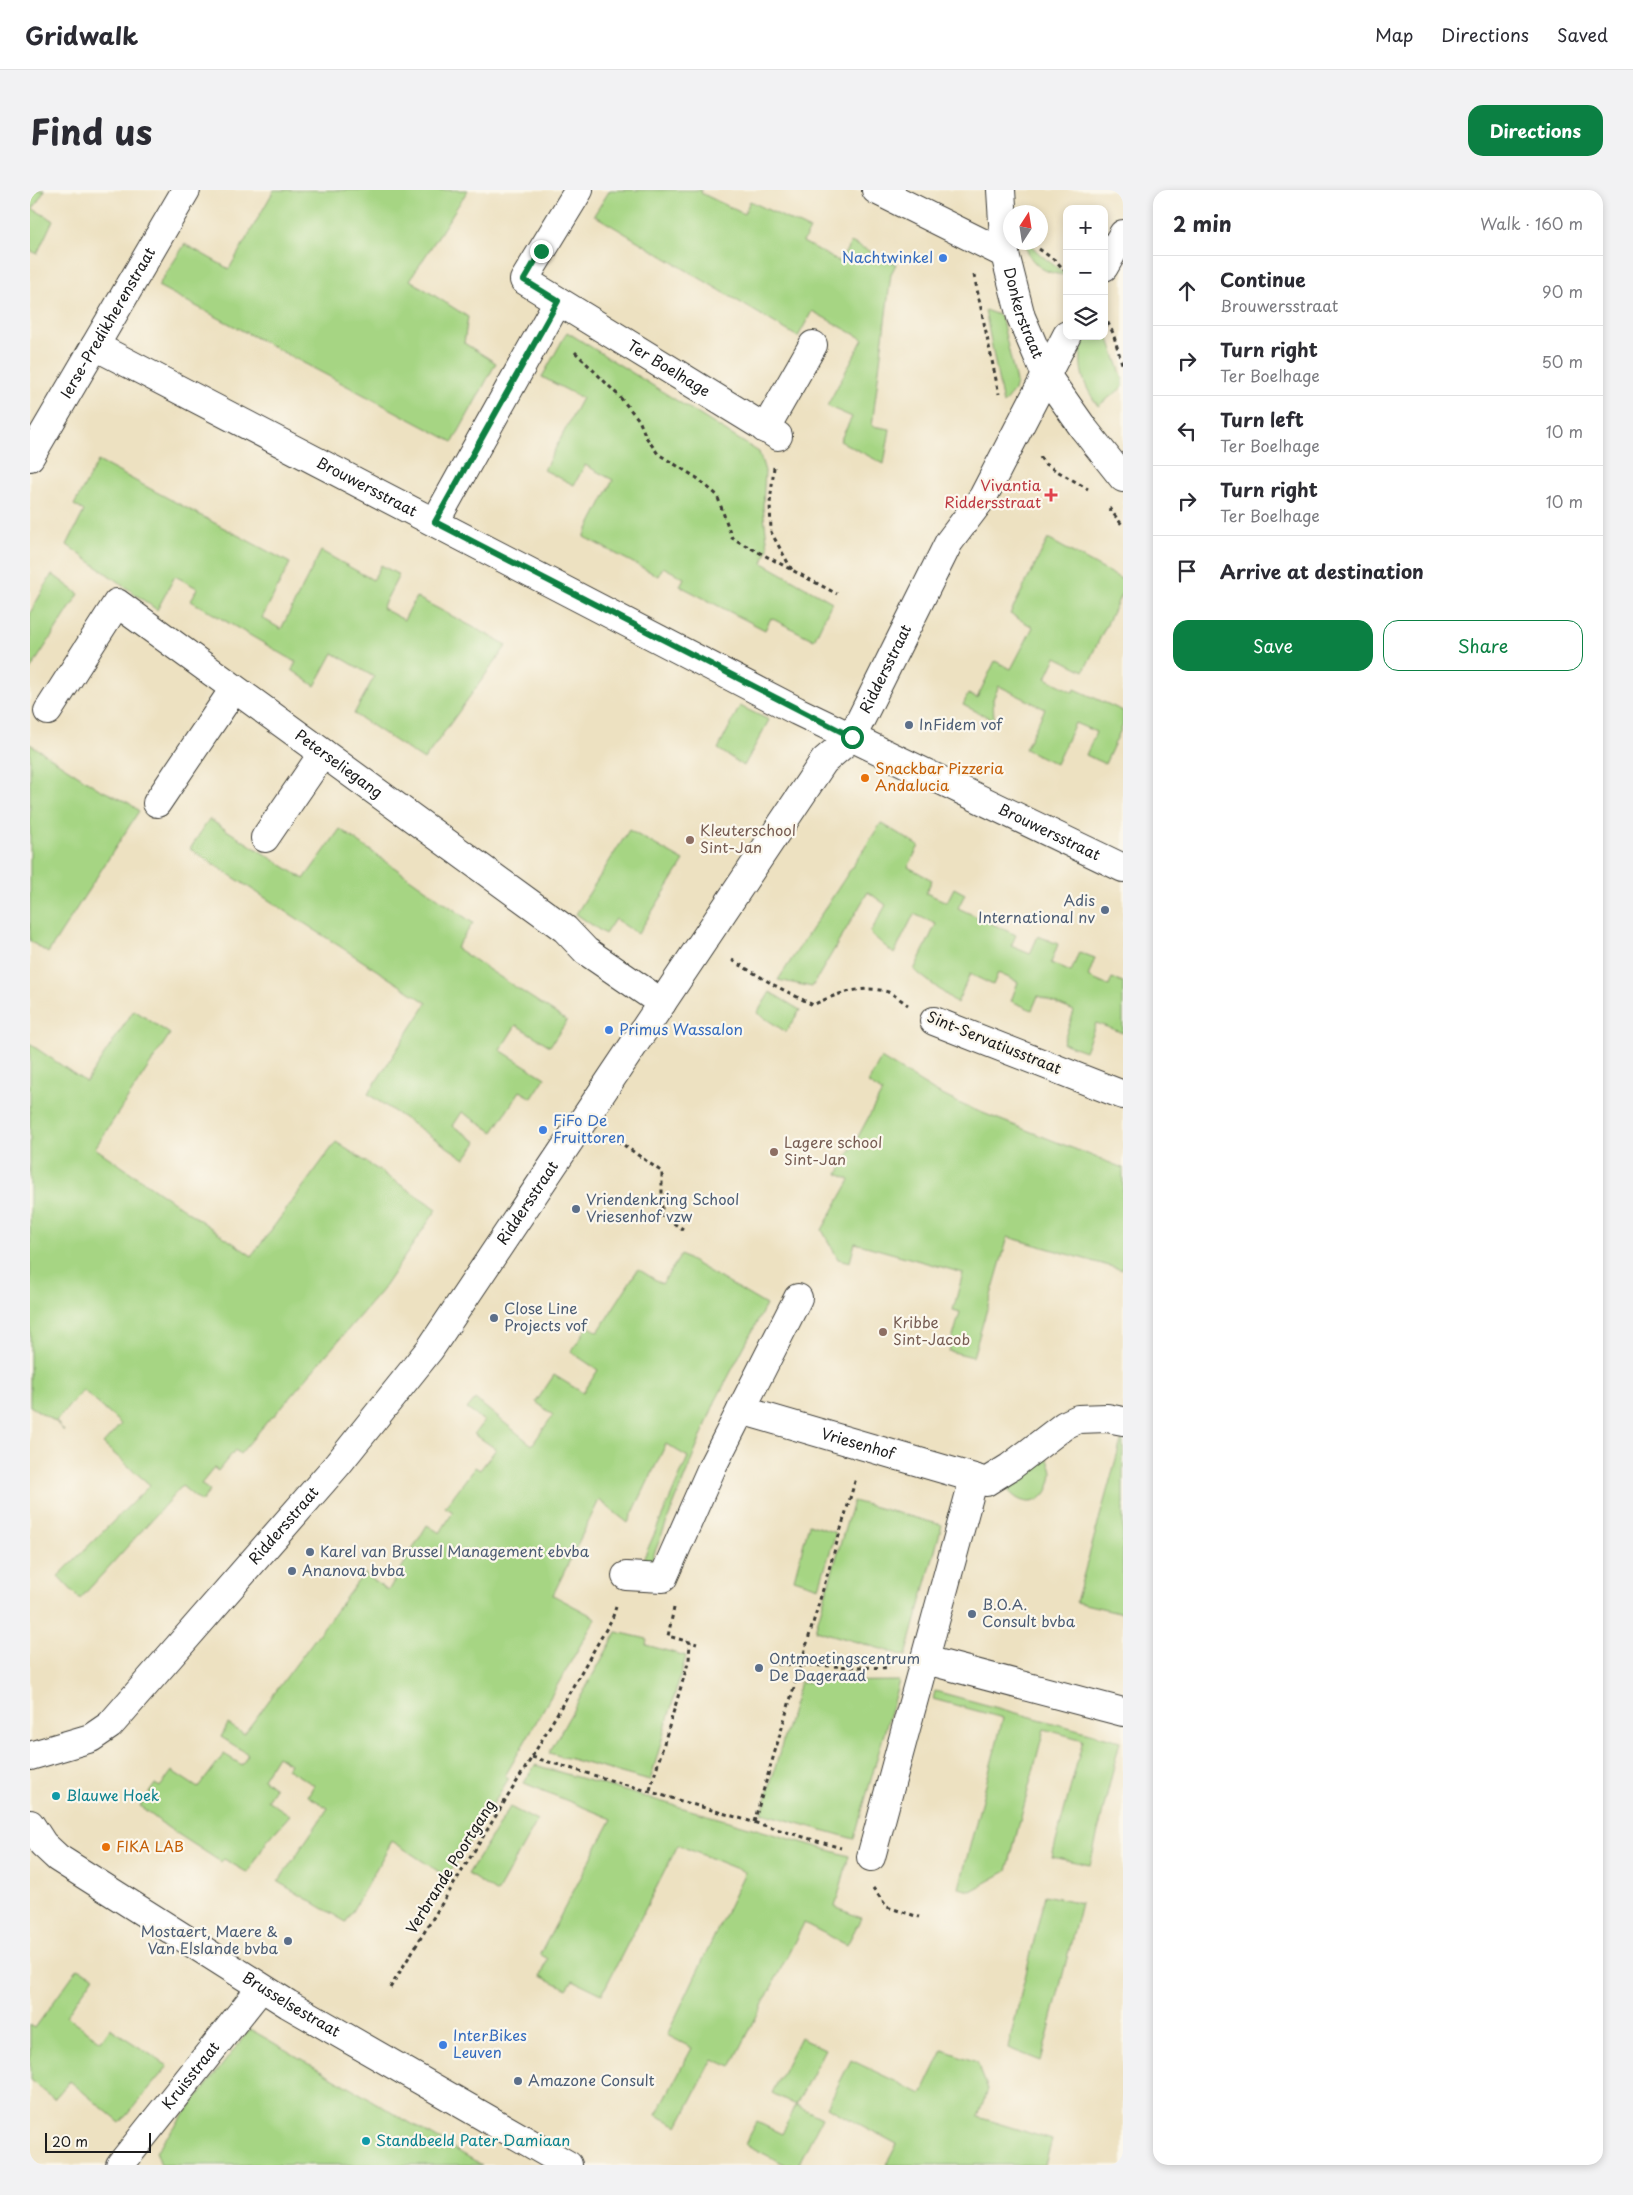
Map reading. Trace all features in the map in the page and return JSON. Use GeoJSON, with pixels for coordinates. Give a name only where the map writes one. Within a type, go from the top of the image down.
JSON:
{"type":"FeatureCollection","features":[{"type":"Feature","properties":{"kind":"street","name":"Ierse-Predikherenstraat"},"geometry":{"type":"LineString","coordinates":[[30,457],[186,190]]}},
{"type":"Feature","properties":{"kind":"street","name":"Ter Boelhage"},"geometry":{"type":"LineString","coordinates":[[579,190],[524,280],[772,432]]}},
{"type":"Feature","properties":{"kind":"street"},"geometry":{"type":"LineString","coordinates":[[876,190],[1004,254]]}},
{"type":"Feature","properties":{"kind":"street","name":"Donkerstraat"},"geometry":{"type":"LineString","coordinates":[[1001,190],[1004,254],[1021,317],[1046,375],[1084,429],[1123,478]]}},
{"type":"Feature","properties":{"kind":"street"},"geometry":{"type":"LineString","coordinates":[[1108,260],[1123,234]]}},
{"type":"Feature","properties":{"kind":"street"},"geometry":{"type":"LineString","coordinates":[[435,522],[558,301]]}},
{"type":"Feature","properties":{"kind":"street","name":"Riddersstraat"},"geometry":{"type":"LineString","coordinates":[[30,1756],[91,1738],[110,1725],[338,1464],[430,1349],[824,761],[852,737],[949,542],[983,497],[1064,340]]}},
{"type":"Feature","properties":{"kind":"street"},"geometry":{"type":"LineString","coordinates":[[772,432],[813,345]]}},
{"type":"Feature","properties":{"kind":"street","name":"Brouwersstraat"},"geometry":{"type":"LineString","coordinates":[[95,346],[852,737],[1123,868]]}},
{"type":"Feature","properties":{"kind":"street","name":"Peterseliegang"},"geometry":{"type":"LineString","coordinates":[[48,711],[117,603],[565,929],[586,951],[662,1003]]}},
{"type":"Feature","properties":{"kind":"street"},"geometry":{"type":"LineString","coordinates":[[157,803],[234,689]]}},
{"type":"Feature","properties":{"kind":"street"},"geometry":{"type":"LineString","coordinates":[[265,838],[322,753]]}},
{"type":"Feature","properties":{"kind":"street","name":"Sint-Servatiusstraat"},"geometry":{"type":"LineString","coordinates":[[934,1021],[1123,1095]]}},
{"type":"Feature","properties":{"kind":"street"},"geometry":{"type":"LineString","coordinates":[[626,1576],[663,1578],[713,1465],[798,1298]]}},
{"type":"Feature","properties":{"kind":"street","name":"Vriesenhof"},"geometry":{"type":"LineString","coordinates":[[741,1410],[986,1482],[1010,1467],[1065,1425],[1078,1419],[1107,1418],[1123,1421]]}},
{"type":"Feature","properties":{"kind":"street"},"geometry":{"type":"LineString","coordinates":[[871,1857],[974,1478]]}},
{"type":"Feature","properties":{"kind":"street"},"geometry":{"type":"LineString","coordinates":[[924,1665],[1123,1712]]}},
{"type":"Feature","properties":{"kind":"street","name":"Brusselsestraat"},"geometry":{"type":"LineString","coordinates":[[30,1824],[43,1844],[58,1858],[261,1988],[563,2164]]}},
{"type":"Feature","properties":{"kind":"street","name":"Kruisstraat"},"geometry":{"type":"LineString","coordinates":[[120,2165],[261,1988]]}},
{"type":"Feature","properties":{"kind":"path"},"geometry":{"type":"LineString","coordinates":[[1040,250],[1056,261],[1063,269]]}},
{"type":"Feature","properties":{"kind":"path"},"geometry":{"type":"LineString","coordinates":[[974,272],[999,396]]}},
{"type":"Feature","properties":{"kind":"path"},"geometry":{"type":"LineString","coordinates":[[1108,323],[1113,333],[1123,367]]}},
{"type":"Feature","properties":{"kind":"path"},"geometry":{"type":"LineString","coordinates":[[543,328],[578,354],[619,396],[639,420],[646,437],[658,454],[697,478],[717,495],[732,538],[837,594]]}},
{"type":"Feature","properties":{"kind":"path"},"geometry":{"type":"LineString","coordinates":[[772,432],[771,532],[792,571]]}},
{"type":"Feature","properties":{"kind":"path"},"geometry":{"type":"LineString","coordinates":[[1045,464],[1091,491]]}},
{"type":"Feature","properties":{"kind":"path"},"geometry":{"type":"LineString","coordinates":[[1105,503],[1123,526]]}},
{"type":"Feature","properties":{"kind":"path","name":"Sint-Servatiusstraat"},"geometry":{"type":"LineString","coordinates":[[732,960],[774,986],[813,1005],[833,994],[852,990],[888,992],[934,1021]]}},
{"type":"Feature","properties":{"kind":"path"},"geometry":{"type":"LineString","coordinates":[[610,1136],[662,1172],[662,1216],[683,1229]]}},
{"type":"Feature","properties":{"kind":"path"},"geometry":{"type":"LineString","coordinates":[[754,1822],[858,1471]]}},
{"type":"Feature","properties":{"kind":"path"},"geometry":{"type":"LineString","coordinates":[[663,1578],[678,1590],[668,1636],[696,1644]]}},
{"type":"Feature","properties":{"kind":"path","name":"Verbrande Poortgang"},"geometry":{"type":"LineString","coordinates":[[390,1988],[532,1757],[612,1618]]}},
{"type":"Feature","properties":{"kind":"path"},"geometry":{"type":"LineString","coordinates":[[650,1790],[689,1660],[690,1642]]}},
{"type":"Feature","properties":{"kind":"path"},"geometry":{"type":"LineString","coordinates":[[770,1664],[924,1665]]}},
{"type":"Feature","properties":{"kind":"path"},"geometry":{"type":"LineString","coordinates":[[532,1757],[650,1790],[871,1857],[869,1884],[887,1906],[919,1916]]}},
{"type":"Feature","properties":{"kind":"green space"},"geometry":{"type":"Polygon","coordinates":[[[30,190],[45,190],[33,209],[53,220],[37,254],[30,250],[30,190]]]}},
{"type":"Feature","properties":{"kind":"green space"},"geometry":{"type":"Polygon","coordinates":[[[274,190],[468,190],[410,280],[468,317],[464,343],[496,363],[453,442],[158,286],[185,244],[229,269],[274,190]]]}},
{"type":"Feature","properties":{"kind":"green space"},"geometry":{"type":"Polygon","coordinates":[[[610,190],[702,190],[701,193],[744,214],[750,201],[810,230],[803,242],[840,262],[851,242],[896,264],[891,274],[872,426],[890,429],[884,464],[840,441],[852,417],[827,406],[863,339],[812,311],[798,337],[594,215],[610,190]]]}},
{"type":"Feature","properties":{"kind":"green space"},"geometry":{"type":"Polygon","coordinates":[[[1027,250],[1035,250],[1063,273],[1063,275],[1045,270],[1030,257],[1027,250]]]}},
{"type":"Feature","properties":{"kind":"green space"},"geometry":{"type":"Polygon","coordinates":[[[985,310],[1001,316],[1016,382],[1014,391],[1003,404],[985,310]]]}},
{"type":"Feature","properties":{"kind":"green space"},"geometry":{"type":"Polygon","coordinates":[[[567,332],[759,452],[765,471],[763,507],[768,548],[763,563],[832,602],[814,640],[771,618],[765,630],[680,586],[684,578],[663,567],[658,576],[584,537],[613,480],[585,465],[574,485],[544,470],[582,398],[542,377],[567,332]]]}},
{"type":"Feature","properties":{"kind":"green space"},"geometry":{"type":"Polygon","coordinates":[[[1108,336],[1123,380],[1123,387],[1098,406],[1084,381],[1081,365],[1083,340],[1108,340],[1108,336]]]}},
{"type":"Feature","properties":{"kind":"green space"},"geometry":{"type":"Polygon","coordinates":[[[98,461],[290,563],[262,618],[281,629],[321,551],[373,580],[381,565],[399,575],[382,608],[404,620],[416,597],[507,645],[424,760],[354,714],[374,677],[333,653],[315,686],[292,670],[296,662],[191,601],[197,588],[175,576],[157,610],[67,545],[84,511],[74,505],[98,461]]]}},
{"type":"Feature","properties":{"kind":"green space"},"geometry":{"type":"Polygon","coordinates":[[[1048,539],[1123,580],[1123,591],[1084,671],[1056,657],[1046,678],[1073,692],[1075,689],[1123,711],[1123,725],[1105,764],[1086,755],[1096,732],[1075,723],[1056,764],[1025,749],[1045,709],[999,686],[993,699],[994,720],[963,705],[968,694],[977,698],[995,661],[1011,669],[1033,627],[1010,614],[1048,539]]]}},
{"type":"Feature","properties":{"kind":"green space"},"geometry":{"type":"Polygon","coordinates":[[[52,574],[79,594],[30,670],[30,613],[52,574]]]}},
{"type":"Feature","properties":{"kind":"green space"},"geometry":{"type":"Polygon","coordinates":[[[740,706],[769,720],[744,766],[718,749],[740,706]]]}},
{"type":"Feature","properties":{"kind":"green space"},"geometry":{"type":"Polygon","coordinates":[[[30,744],[99,789],[129,803],[139,811],[48,953],[30,941],[30,744]]]}},
{"type":"Feature","properties":{"kind":"green space"},"geometry":{"type":"Polygon","coordinates":[[[209,819],[304,879],[340,829],[473,923],[456,948],[567,1021],[550,1046],[516,1025],[500,1050],[545,1078],[532,1098],[520,1091],[493,1132],[462,1112],[453,1126],[477,1142],[465,1159],[368,1094],[427,1003],[190,849],[209,819]]]}},
{"type":"Feature","properties":{"kind":"green space"},"geometry":{"type":"Polygon","coordinates":[[[881,823],[919,846],[908,867],[932,880],[926,893],[947,902],[954,888],[965,894],[958,908],[1016,935],[1011,946],[1030,954],[1038,936],[1058,944],[1051,963],[1071,972],[1079,952],[1095,958],[1088,977],[1109,986],[1112,978],[1123,982],[1123,1033],[1096,1023],[1085,1051],[1063,1043],[1074,1011],[1038,996],[1032,1010],[1011,1001],[1018,982],[998,973],[993,985],[970,974],[957,1003],[914,970],[936,924],[914,914],[894,954],[870,933],[886,905],[868,892],[812,987],[778,980],[881,823]]]}},
{"type":"Feature","properties":{"kind":"green space"},"geometry":{"type":"Polygon","coordinates":[[[629,830],[684,861],[638,934],[615,919],[605,934],[576,914],[629,830]]]}},
{"type":"Feature","properties":{"kind":"green space"},"geometry":{"type":"Polygon","coordinates":[[[770,992],[800,1010],[786,1032],[757,1013],[770,992]]]}},
{"type":"Feature","properties":{"kind":"green space"},"geometry":{"type":"Polygon","coordinates":[[[134,1010],[170,1034],[95,1148],[252,1256],[336,1142],[437,1209],[382,1290],[240,1454],[235,1450],[218,1471],[214,1468],[201,1484],[210,1491],[201,1502],[182,1486],[80,1599],[58,1576],[150,1485],[103,1444],[121,1424],[83,1390],[56,1421],[64,1431],[56,1422],[30,1406],[30,1044],[86,1082],[134,1010]]]}},
{"type":"Feature","properties":{"kind":"green space"},"geometry":{"type":"Polygon","coordinates":[[[881,1058],[936,1092],[965,1106],[1123,1168],[1123,1270],[1008,1237],[973,1357],[949,1351],[960,1312],[953,1310],[963,1273],[855,1243],[850,1262],[838,1259],[822,1230],[850,1180],[838,1174],[882,1092],[868,1083],[881,1058]]]}},
{"type":"Feature","properties":{"kind":"green space"},"geometry":{"type":"Polygon","coordinates":[[[681,1255],[766,1305],[715,1402],[650,1564],[642,1562],[688,1457],[666,1444],[628,1523],[599,1500],[553,1595],[596,1618],[505,1776],[509,1778],[447,1877],[392,1841],[346,1922],[278,1882],[328,1808],[308,1796],[314,1785],[287,1769],[290,1764],[277,1756],[263,1779],[275,1788],[267,1800],[290,1815],[267,1841],[248,1873],[224,1859],[221,1862],[167,1827],[140,1806],[155,1784],[160,1787],[172,1771],[198,1788],[224,1754],[242,1765],[248,1754],[221,1737],[228,1724],[244,1734],[364,1573],[388,1591],[427,1525],[440,1533],[453,1512],[445,1507],[475,1467],[480,1470],[496,1449],[474,1434],[484,1421],[467,1409],[475,1399],[532,1445],[553,1415],[536,1402],[554,1375],[583,1393],[598,1370],[571,1352],[588,1326],[598,1332],[638,1269],[662,1284],[681,1255]]]}},
{"type":"Feature","properties":{"kind":"green space"},"geometry":{"type":"Polygon","coordinates":[[[1121,1441],[1123,1441],[1123,1613],[1076,1602],[1121,1441]]]}},
{"type":"Feature","properties":{"kind":"green space"},"geometry":{"type":"Polygon","coordinates":[[[1047,1458],[1052,1473],[1050,1484],[1041,1498],[1027,1502],[1020,1500],[1005,1486],[1047,1458]]]}},
{"type":"Feature","properties":{"kind":"green space"},"geometry":{"type":"Polygon","coordinates":[[[853,1501],[942,1525],[906,1656],[815,1630],[853,1501]]]}},
{"type":"Feature","properties":{"kind":"green space"},"geometry":{"type":"Polygon","coordinates":[[[809,1524],[836,1533],[819,1587],[794,1579],[809,1524]]]}},
{"type":"Feature","properties":{"kind":"green space"},"geometry":{"type":"Polygon","coordinates":[[[617,1632],[647,1639],[646,1645],[686,1656],[650,1781],[549,1753],[617,1632]]]}},
{"type":"Feature","properties":{"kind":"green space"},"geometry":{"type":"Polygon","coordinates":[[[899,1681],[854,1839],[762,1813],[800,1682],[899,1681]]]}},
{"type":"Feature","properties":{"kind":"green space"},"geometry":{"type":"Polygon","coordinates":[[[935,1691],[1120,1741],[1090,1865],[1052,1857],[1083,1740],[1044,1729],[1007,1871],[971,1891],[959,1888],[1003,1718],[933,1699],[935,1691]]]}},
{"type":"Feature","properties":{"kind":"green space"},"geometry":{"type":"Polygon","coordinates":[[[535,1765],[849,1856],[835,1907],[861,1918],[847,1945],[804,1923],[731,2067],[713,2059],[678,2126],[656,2115],[692,2048],[667,2035],[745,1872],[678,1845],[602,1994],[573,1980],[567,1989],[541,1976],[548,1959],[540,1954],[612,1819],[524,1783],[535,1765]]]}},
{"type":"Feature","properties":{"kind":"green space"},"geometry":{"type":"Polygon","coordinates":[[[510,1807],[537,1821],[497,1893],[468,1874],[510,1807]]]}},
{"type":"Feature","properties":{"kind":"green space"},"geometry":{"type":"Polygon","coordinates":[[[1045,1895],[1081,1903],[1041,2061],[1008,2048],[1045,1895]]]}},
{"type":"Feature","properties":{"kind":"green space"},"geometry":{"type":"Polygon","coordinates":[[[78,1968],[94,1976],[66,2016],[101,2041],[110,2028],[168,2066],[120,2123],[70,2081],[54,2099],[30,2080],[30,2025],[35,2028],[78,1968]]]}},
{"type":"Feature","properties":{"kind":"green space"},"geometry":{"type":"Polygon","coordinates":[[[250,2029],[482,2165],[295,2165],[294,2163],[289,2165],[161,2165],[156,2151],[250,2029]]]}},
{"type":"Feature","properties":{"kind":"green space"},"geometry":{"type":"Polygon","coordinates":[[[800,2037],[825,2049],[796,2105],[772,2093],[800,2037]]]}},
{"type":"Feature","properties":{"kind":"green space"},"geometry":{"type":"Polygon","coordinates":[[[943,2050],[977,2062],[988,2089],[978,2117],[1052,2140],[1045,2165],[886,2165],[897,2144],[827,2107],[851,2060],[922,2094],[943,2050]]]}},
{"type":"Feature","properties":{"kind":"green space"},"geometry":{"type":"Polygon","coordinates":[[[796,2105],[822,2118],[798,2165],[786,2165],[745,2144],[757,2122],[782,2134],[796,2105]]]}},
{"type":"Feature","properties":{"kind":"place","name":"Nachtwinkel"},"geometry":{"type":"Point","coordinates":[943,258]}},
{"type":"Feature","properties":{"kind":"place","name":"Vivantia Riddersstraat"},"geometry":{"type":"Point","coordinates":[1051,495]}},
{"type":"Feature","properties":{"kind":"place","name":"InFidem vof"},"geometry":{"type":"Point","coordinates":[909,725]}},
{"type":"Feature","properties":{"kind":"place","name":"Snackbar Pizzeria Andalucia"},"geometry":{"type":"Point","coordinates":[865,778]}},
{"type":"Feature","properties":{"kind":"place","name":"Kleuterschool Sint-Jan"},"geometry":{"type":"Point","coordinates":[690,840]}},
{"type":"Feature","properties":{"kind":"place","name":"Adis International nv"},"geometry":{"type":"Point","coordinates":[1105,910]}},
{"type":"Feature","properties":{"kind":"place","name":"Primus Wassalon"},"geometry":{"type":"Point","coordinates":[609,1030]}},
{"type":"Feature","properties":{"kind":"place","name":"FiFo De Fruittoren"},"geometry":{"type":"Point","coordinates":[543,1130]}},
{"type":"Feature","properties":{"kind":"place","name":"Lagere school Sint-Jan"},"geometry":{"type":"Point","coordinates":[774,1152]}},
{"type":"Feature","properties":{"kind":"place","name":"Vriendenkring School Vriesenhof vzw"},"geometry":{"type":"Point","coordinates":[576,1209]}},
{"type":"Feature","properties":{"kind":"place","name":"Close Line Projects vof"},"geometry":{"type":"Point","coordinates":[494,1318]}},
{"type":"Feature","properties":{"kind":"place","name":"Kribbe Sint-Jacob"},"geometry":{"type":"Point","coordinates":[883,1332]}},
{"type":"Feature","properties":{"kind":"place","name":"Karel van Brussel Management ebvba"},"geometry":{"type":"Point","coordinates":[310,1552]}},
{"type":"Feature","properties":{"kind":"place","name":"Ananova bvba"},"geometry":{"type":"Point","coordinates":[292,1571]}},
{"type":"Feature","properties":{"kind":"place","name":"B.O.A. Consult bvba"},"geometry":{"type":"Point","coordinates":[972,1614]}},
{"type":"Feature","properties":{"kind":"place","name":"Ontmoetingscentrum De Dageraad"},"geometry":{"type":"Point","coordinates":[759,1668]}},
{"type":"Feature","properties":{"kind":"place","name":"Blauwe Hoek"},"geometry":{"type":"Point","coordinates":[56,1796]}},
{"type":"Feature","properties":{"kind":"place","name":"FIKA LAB"},"geometry":{"type":"Point","coordinates":[106,1847]}},
{"type":"Feature","properties":{"kind":"place","name":"Mostaert, Maere & Van Elslande bvba"},"geometry":{"type":"Point","coordinates":[288,1941]}},
{"type":"Feature","properties":{"kind":"place","name":"InterBikes Leuven"},"geometry":{"type":"Point","coordinates":[443,2045]}},
{"type":"Feature","properties":{"kind":"place","name":"Amazone Consult"},"geometry":{"type":"Point","coordinates":[518,2081]}},
{"type":"Feature","properties":{"kind":"place","name":"Standbeeld Pater Damiaan"},"geometry":{"type":"Point","coordinates":[366,2141]}},
{"type":"Feature","properties":{"kind":"route"},"geometry":{"type":"LineString","coordinates":[[541,251],[524,280],[558,301],[435,522],[852,737]]}}]}
